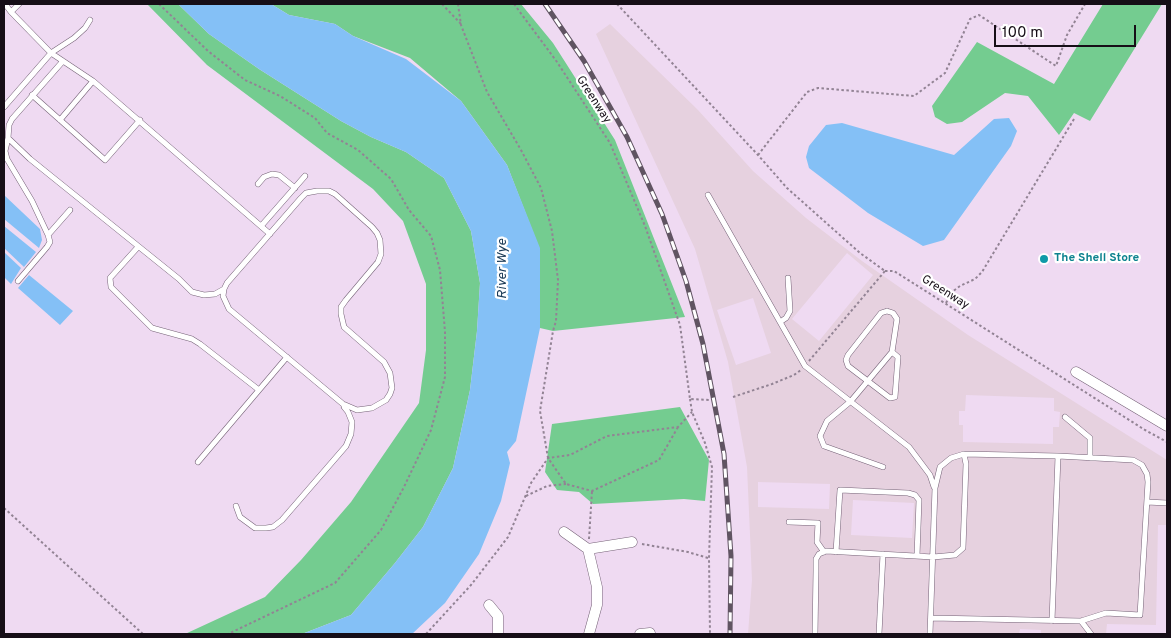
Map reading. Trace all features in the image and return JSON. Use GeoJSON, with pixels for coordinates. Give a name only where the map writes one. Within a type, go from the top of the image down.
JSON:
{"type":"FeatureCollection","features":[{"type":"Feature","properties":{"kind":"street"},"geometry":{"type":"LineString","coordinates":[[1076,372],[1167,426]]}},
{"type":"Feature","properties":{"kind":"street"},"geometry":{"type":"LineString","coordinates":[[564,532],[588,549],[597,587],[597,605],[589,634]]}},
{"type":"Feature","properties":{"kind":"street"},"geometry":{"type":"LineString","coordinates":[[588,549],[632,542]]}},
{"type":"Feature","properties":{"kind":"street"},"geometry":{"type":"LineString","coordinates":[[489,605],[498,616],[498,634]]}},
{"type":"Feature","properties":{"kind":"lane"},"geometry":{"type":"LineString","coordinates":[[5,4],[51,53],[93,81],[270,234]]}},
{"type":"Feature","properties":{"kind":"lane"},"geometry":{"type":"LineString","coordinates":[[11,12],[19,4]]}},
{"type":"Feature","properties":{"kind":"lane"},"geometry":{"type":"LineString","coordinates":[[4,107],[51,53],[74,38],[85,28],[90,20]]}},
{"type":"Feature","properties":{"kind":"lane"},"geometry":{"type":"LineString","coordinates":[[18,281],[48,247],[50,242],[32,201],[7,159],[5,151],[9,125],[32,95],[63,61]]}},
{"type":"Feature","properties":{"kind":"lane"},"geometry":{"type":"LineString","coordinates":[[60,120],[93,81]]}},
{"type":"Feature","properties":{"kind":"lane"},"geometry":{"type":"LineString","coordinates":[[32,95],[105,160],[140,120]]}},
{"type":"Feature","properties":{"kind":"lane"},"geometry":{"type":"LineString","coordinates":[[8,138],[30,159],[192,292],[204,295],[215,294],[224,289],[306,194],[323,191],[335,194],[377,233],[382,248],[378,262],[346,300],[341,307],[340,314],[348,331],[388,367],[392,388],[386,400],[372,408],[357,410],[343,404],[229,309],[223,296],[224,289]]}},
{"type":"Feature","properties":{"kind":"lane"},"geometry":{"type":"LineString","coordinates":[[258,184],[272,174],[279,175],[295,188]]}},
{"type":"Feature","properties":{"kind":"lane"},"geometry":{"type":"LineString","coordinates":[[262,226],[305,176]]}},
{"type":"Feature","properties":{"kind":"lane"},"geometry":{"type":"LineString","coordinates":[[708,195],[804,366],[909,447],[930,476],[935,488]]}},
{"type":"Feature","properties":{"kind":"lane"},"geometry":{"type":"LineString","coordinates":[[48,235],[70,210]]}},
{"type":"Feature","properties":{"kind":"lane"},"geometry":{"type":"LineString","coordinates":[[138,246],[110,278],[111,287],[152,328],[192,339],[259,390]]}},
{"type":"Feature","properties":{"kind":"lane"},"geometry":{"type":"LineString","coordinates":[[780,322],[790,312],[788,278]]}},
{"type":"Feature","properties":{"kind":"lane"},"geometry":{"type":"LineString","coordinates":[[883,467],[824,446],[820,436],[827,421],[851,401],[868,380],[892,352],[896,319],[893,313],[888,311],[881,313],[848,354],[846,360],[848,366],[868,380],[890,398],[894,397],[898,357],[892,352]]}},
{"type":"Feature","properties":{"kind":"lane"},"geometry":{"type":"LineString","coordinates":[[198,462],[287,357]]}},
{"type":"Feature","properties":{"kind":"lane"},"geometry":{"type":"LineString","coordinates":[[236,506],[240,517],[255,528],[273,527],[282,520],[346,446],[351,434],[352,422],[343,404]]}},
{"type":"Feature","properties":{"kind":"lane"},"geometry":{"type":"LineString","coordinates":[[1065,417],[1090,438],[1090,458]]}},
{"type":"Feature","properties":{"kind":"lane"},"geometry":{"type":"LineString","coordinates":[[815,634],[816,559],[819,554],[836,552],[933,556],[956,555],[963,548],[966,464],[964,454]]}},
{"type":"Feature","properties":{"kind":"lane"},"geometry":{"type":"LineString","coordinates":[[930,634],[935,488],[940,467],[951,458],[964,454],[1058,456],[1133,460],[1142,465],[1147,474],[1147,502],[1140,615],[1106,613],[1081,621],[931,618]]}},
{"type":"Feature","properties":{"kind":"lane"},"geometry":{"type":"LineString","coordinates":[[1052,621],[1058,456]]}},
{"type":"Feature","properties":{"kind":"lane"},"geometry":{"type":"LineString","coordinates":[[836,552],[840,490],[908,493],[914,495],[919,500],[917,556]]}},
{"type":"Feature","properties":{"kind":"lane"},"geometry":{"type":"LineString","coordinates":[[1147,502],[1167,503]]}},
{"type":"Feature","properties":{"kind":"lane"},"geometry":{"type":"LineString","coordinates":[[789,522],[818,523],[817,542],[824,552]]}},
{"type":"Feature","properties":{"kind":"lane"},"geometry":{"type":"LineString","coordinates":[[879,634],[882,554]]}},
{"type":"Feature","properties":{"kind":"lane"},"geometry":{"type":"LineString","coordinates":[[1081,621],[1091,634]]}},
{"type":"Feature","properties":{"kind":"path"},"geometry":{"type":"LineString","coordinates":[[442,4],[461,25]]}},
{"type":"Feature","properties":{"kind":"path"},"geometry":{"type":"LineString","coordinates":[[458,4],[461,25],[487,92],[541,188],[552,231],[558,280],[556,321],[540,411],[548,458],[566,484]]}},
{"type":"Feature","properties":{"kind":"path","name":"Greenway"},"geometry":{"type":"LineString","coordinates":[[514,4],[557,62],[610,143],[645,226],[680,325],[692,412],[705,443],[712,467],[709,558],[710,634]]}},
{"type":"Feature","properties":{"kind":"path","name":"Greenway"},"geometry":{"type":"LineString","coordinates":[[617,4],[758,155],[786,188],[860,253],[885,271],[894,271],[946,303],[1137,425],[1167,442]]}},
{"type":"Feature","properties":{"kind":"path"},"geometry":{"type":"LineString","coordinates":[[758,155],[808,92],[818,88],[914,96],[945,73],[970,19],[979,15],[1056,66],[1067,35],[1085,4]]}},
{"type":"Feature","properties":{"kind":"path"},"geometry":{"type":"LineString","coordinates":[[946,303],[952,292],[975,279],[982,272],[1074,119]]}},
{"type":"Feature","properties":{"kind":"path"},"geometry":{"type":"LineString","coordinates":[[733,397],[794,375],[804,366],[885,271]]}},
{"type":"Feature","properties":{"kind":"path"},"geometry":{"type":"LineString","coordinates":[[690,399],[710,400]]}},
{"type":"Feature","properties":{"kind":"path"},"geometry":{"type":"LineString","coordinates":[[526,496],[547,486],[566,484],[592,491],[659,460],[678,427],[692,412]]}},
{"type":"Feature","properties":{"kind":"path"},"geometry":{"type":"LineString","coordinates":[[426,634],[471,585],[508,537],[531,482],[548,458],[570,455],[607,436],[678,427]]}},
{"type":"Feature","properties":{"kind":"path"},"geometry":{"type":"LineString","coordinates":[[588,549],[592,491]]}},
{"type":"Feature","properties":{"kind":"path"},"geometry":{"type":"LineString","coordinates":[[4,508],[143,634]]}},
{"type":"Feature","properties":{"kind":"path"},"geometry":{"type":"LineString","coordinates":[[632,542],[688,552],[709,558]]}},
{"type":"Feature","properties":{"kind":"shaded area"},"geometry":{"type":"Polygon","coordinates":[[[610,24],[698,110],[753,171],[806,218],[862,261],[968,335],[1167,460],[1167,525],[1158,525],[1156,625],[1107,624],[1106,634],[1041,634],[1041,630],[1020,629],[1019,634],[748,634],[752,580],[747,467],[728,362],[695,249],[596,34],[610,24]],[[847,253],[792,319],[819,341],[873,275],[847,253]],[[753,298],[717,310],[736,365],[771,353],[753,298]],[[966,395],[965,411],[959,411],[959,425],[963,425],[963,442],[1053,444],[1053,427],[1059,427],[1060,412],[1054,411],[1054,398],[966,395]],[[758,482],[758,507],[829,509],[830,484],[758,482]],[[853,500],[851,535],[912,538],[914,503],[853,500]]]}},
{"type":"Feature","properties":{"kind":"green space"},"geometry":{"type":"Polygon","coordinates":[[[147,4],[178,4],[209,34],[259,69],[341,121],[371,137],[406,152],[444,178],[471,231],[480,283],[477,331],[470,390],[453,468],[423,527],[351,615],[302,634],[185,634],[265,597],[301,560],[351,502],[419,403],[426,350],[426,284],[403,221],[373,189],[207,65],[147,4]]]}},
{"type":"Feature","properties":{"kind":"green space"},"geometry":{"type":"Polygon","coordinates":[[[271,4],[521,4],[553,43],[615,140],[685,317],[553,331],[540,328],[539,248],[507,165],[461,101],[410,58],[353,36],[335,24],[289,15],[271,4]]]}},
{"type":"Feature","properties":{"kind":"green space"},"geometry":{"type":"Polygon","coordinates":[[[1103,4],[1162,4],[1090,121],[1074,113],[1059,135],[1028,96],[1005,93],[962,122],[947,124],[935,117],[932,106],[977,42],[1054,84],[1103,4]]]}},
{"type":"Feature","properties":{"kind":"green space"},"geometry":{"type":"Polygon","coordinates":[[[680,407],[709,460],[705,501],[684,499],[593,504],[579,492],[557,490],[545,472],[552,424],[680,407]]]}},
{"type":"Feature","properties":{"kind":"water","name":"River Wye"},"geometry":{"type":"Polygon","coordinates":[[[178,4],[271,4],[289,15],[335,24],[353,36],[406,59],[461,101],[507,165],[540,248],[540,328],[516,441],[507,452],[510,463],[501,501],[479,554],[445,603],[412,634],[302,634],[351,615],[423,527],[453,468],[470,390],[477,331],[480,283],[471,231],[444,178],[406,152],[371,137],[341,121],[259,69],[209,34],[178,4]]]}},
{"type":"Feature","properties":{"kind":"water"},"geometry":{"type":"Polygon","coordinates":[[[1009,118],[1017,131],[1011,146],[944,240],[923,246],[868,213],[809,168],[806,157],[809,146],[826,125],[842,123],[954,155],[994,119],[1009,118]]]}},
{"type":"Feature","properties":{"kind":"water"},"geometry":{"type":"Polygon","coordinates":[[[4,195],[40,229],[42,240],[39,248],[4,219],[4,195]]]}},
{"type":"Feature","properties":{"kind":"water"},"geometry":{"type":"Polygon","coordinates":[[[4,226],[36,252],[24,267],[4,248],[4,226]]]}},
{"type":"Feature","properties":{"kind":"water"},"geometry":{"type":"Polygon","coordinates":[[[4,252],[21,268],[11,284],[4,277],[4,252]]]}},
{"type":"Feature","properties":{"kind":"water"},"geometry":{"type":"Polygon","coordinates":[[[29,275],[73,311],[60,325],[18,288],[29,275]]]}},
{"type":"Feature","properties":{"kind":"railway"},"geometry":{"type":"LineString","coordinates":[[545,4],[584,61],[627,137],[662,214],[686,281],[703,344],[724,454],[731,556],[730,634]]}},
{"type":"Feature","properties":{"kind":"place","name":"The Shell Store"},"geometry":{"type":"Point","coordinates":[1044,259]}}]}
